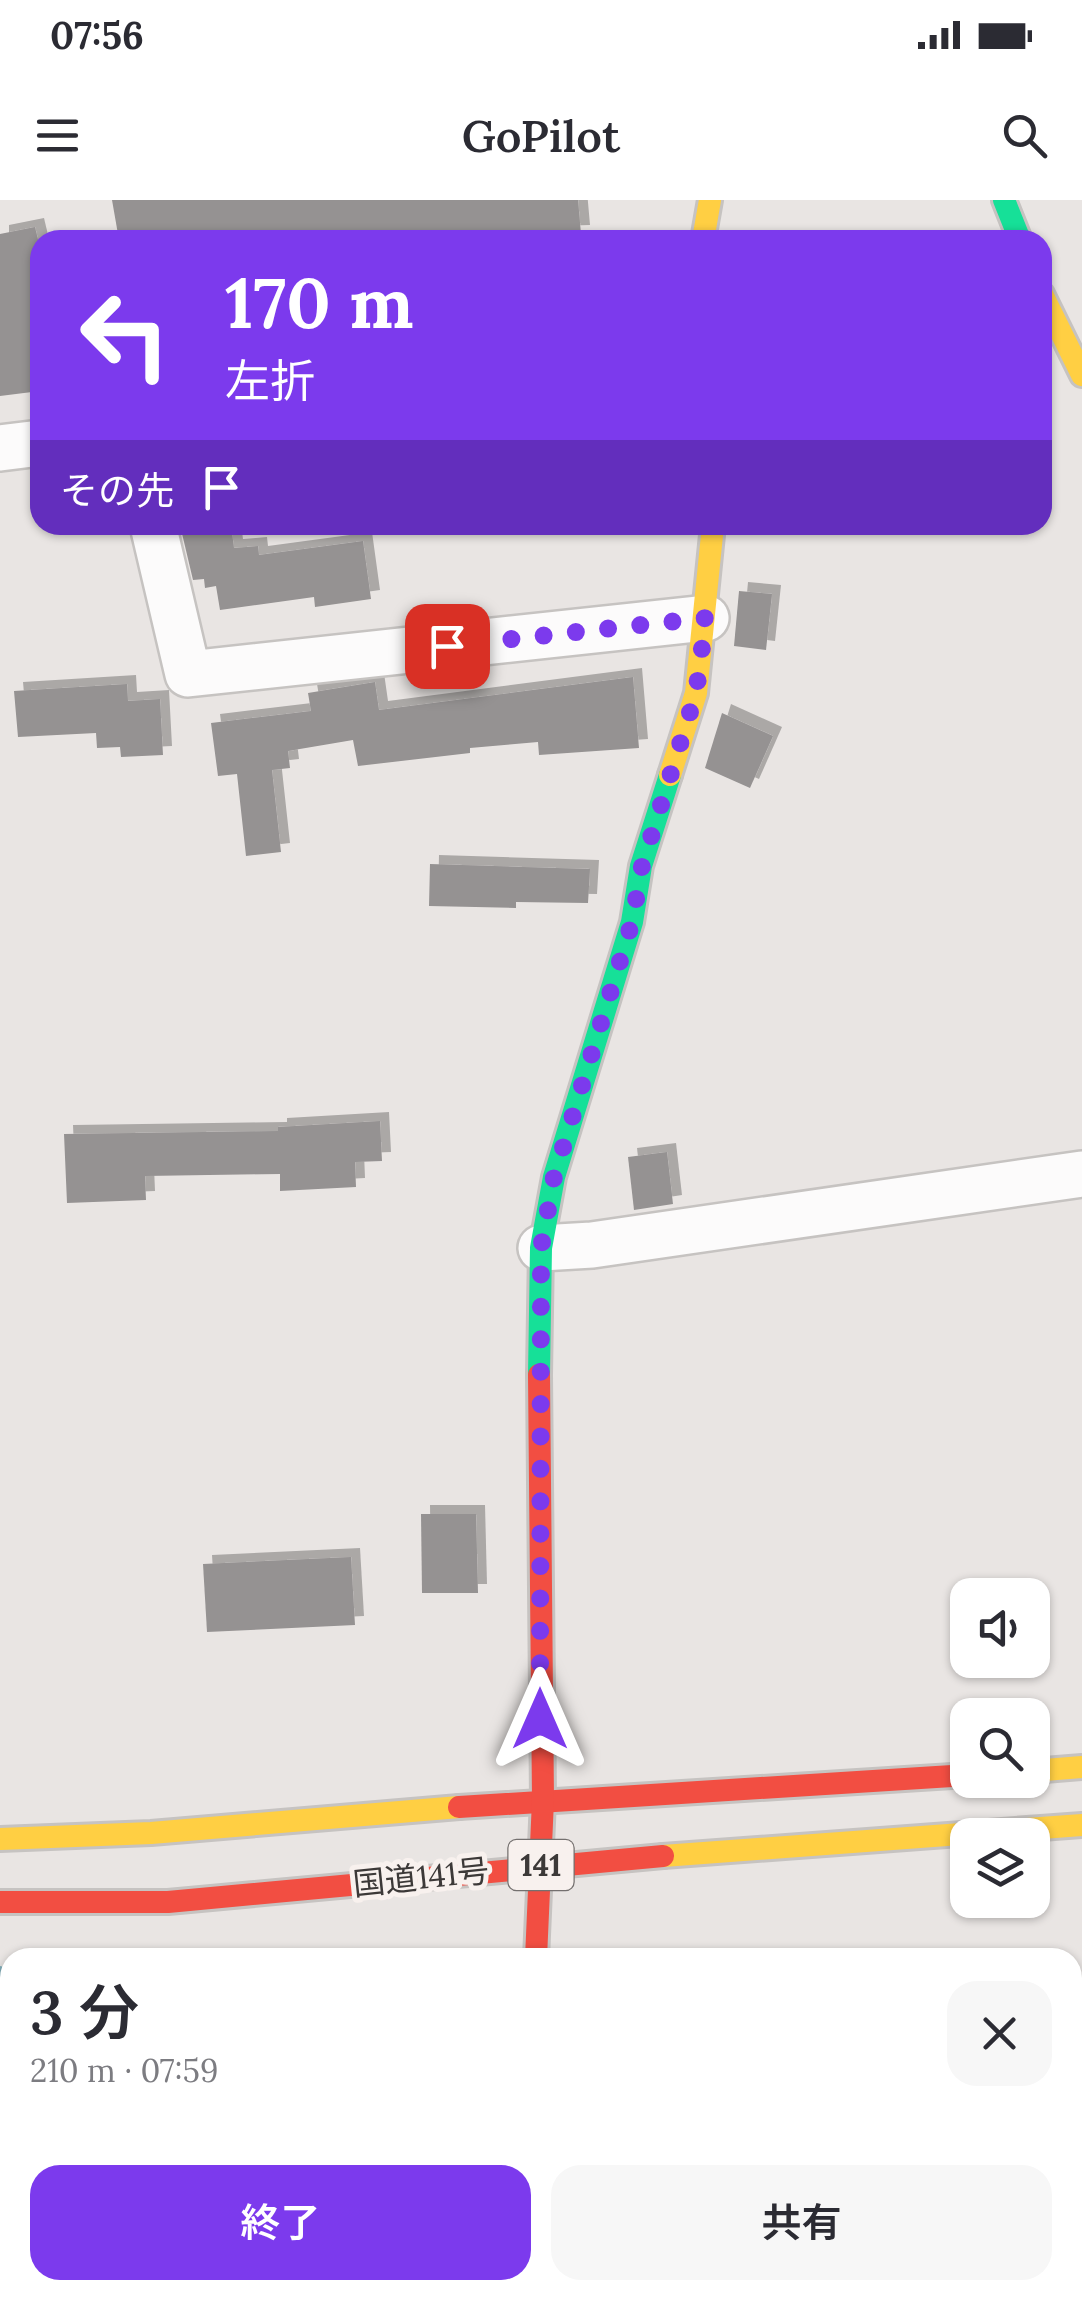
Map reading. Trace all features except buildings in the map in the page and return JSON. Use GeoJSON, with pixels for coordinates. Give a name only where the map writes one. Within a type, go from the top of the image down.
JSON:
{"type":"FeatureCollection","features":[{"type":"Feature","properties":{"kind":"main road"},"geometry":{"type":"LineString","coordinates":[[705,230],[710,200]]}},
{"type":"Feature","properties":{"kind":"main road"},"geometry":{"type":"LineString","coordinates":[[1004,200],[1016,230]]}},
{"type":"Feature","properties":{"kind":"main road"},"geometry":{"type":"LineString","coordinates":[[1052,314],[1082,376]]}},
{"type":"Feature","properties":{"kind":"main road"},"geometry":{"type":"LineString","coordinates":[[536,1948],[542,1800],[541,1248],[554,1177],[632,922],[642,866],[696,693],[712,535]]}},
{"type":"Feature","properties":{"kind":"main road"},"geometry":{"type":"LineString","coordinates":[[1050,1769],[1082,1767]]}},
{"type":"Feature","properties":{"kind":"main road","name":"国道141号"},"geometry":{"type":"LineString","coordinates":[[0,1838],[151,1833],[542,1800],[950,1777]]}},
{"type":"Feature","properties":{"kind":"main road","name":"国道141号"},"geometry":{"type":"LineString","coordinates":[[0,1902],[168,1902],[540,1865],[1082,1825]]}},
{"type":"Feature","properties":{"kind":"street"},"geometry":{"type":"LineString","coordinates":[[0,448],[30,444]]}},
{"type":"Feature","properties":{"kind":"street"},"geometry":{"type":"LineString","coordinates":[[155,535],[188,674],[706,618]]}},
{"type":"Feature","properties":{"kind":"street"},"geometry":{"type":"LineString","coordinates":[[541,1248],[592,1245],[1082,1174]]}},
{"type":"Feature","properties":{"kind":"traffic: fast"},"geometry":{"type":"LineString","coordinates":[[1004,200],[1016,230]]}},
{"type":"Feature","properties":{"kind":"traffic: fast"},"geometry":{"type":"LineString","coordinates":[[539,1375],[541,1248],[554,1177],[632,922],[641,866],[670,775]]}},
{"type":"Feature","properties":{"kind":"traffic: slow"},"geometry":{"type":"LineString","coordinates":[[705,230],[710,200]]}},
{"type":"Feature","properties":{"kind":"traffic: slow"},"geometry":{"type":"LineString","coordinates":[[1052,314],[1082,375]]}},
{"type":"Feature","properties":{"kind":"traffic: slow"},"geometry":{"type":"LineString","coordinates":[[670,775],[696,693],[712,535]]}},
{"type":"Feature","properties":{"kind":"traffic: slow"},"geometry":{"type":"LineString","coordinates":[[1050,1770],[1082,1767]]}},
{"type":"Feature","properties":{"kind":"traffic: slow"},"geometry":{"type":"LineString","coordinates":[[0,1839],[151,1833],[459,1807]]}},
{"type":"Feature","properties":{"kind":"traffic: slow"},"geometry":{"type":"LineString","coordinates":[[663,1856],[1082,1825]]}},
{"type":"Feature","properties":{"kind":"traffic: jam"},"geometry":{"type":"LineString","coordinates":[[536,1948],[543,1800],[539,1375]]}},
{"type":"Feature","properties":{"kind":"traffic: jam"},"geometry":{"type":"LineString","coordinates":[[459,1807],[950,1776]]}},
{"type":"Feature","properties":{"kind":"traffic: jam"},"geometry":{"type":"LineString","coordinates":[[0,1902],[168,1902],[663,1856]]}},
{"type":"Feature","properties":{"kind":"route"},"geometry":{"type":"LineString","coordinates":[[447,646],[706,618],[696,693],[642,866],[632,922],[554,1177],[541,1248],[540,1719]]}}]}
